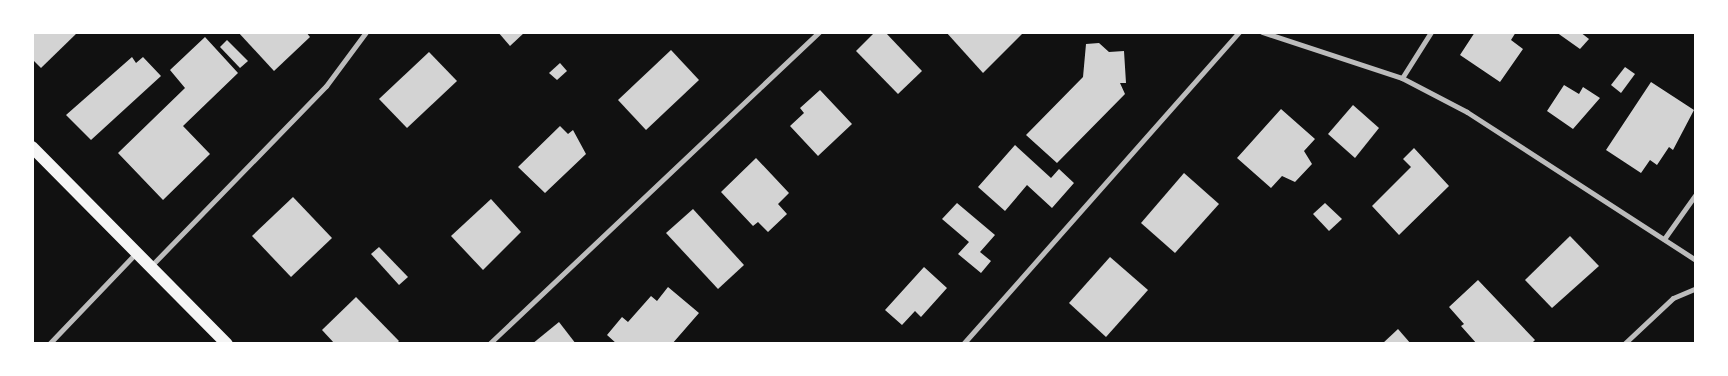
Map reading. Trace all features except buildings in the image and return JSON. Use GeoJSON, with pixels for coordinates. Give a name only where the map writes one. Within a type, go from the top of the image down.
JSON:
{"type":"FeatureCollection","features":[{"type":"Feature","properties":{"kind":"main road"},"geometry":{"type":"LineString","coordinates":[[32,148],[227,344]]}},
{"type":"Feature","properties":{"kind":"street"},"geometry":{"type":"LineString","coordinates":[[150,267],[326,86],[366,32]]}},
{"type":"Feature","properties":{"kind":"street"},"geometry":{"type":"LineString","coordinates":[[489,344],[819,32]]}},
{"type":"Feature","properties":{"kind":"street"},"geometry":{"type":"LineString","coordinates":[[963,344],[1239,32]]}},
{"type":"Feature","properties":{"kind":"street"},"geometry":{"type":"LineString","coordinates":[[1262,32],[1402,78],[1467,112],[1696,260]]}},
{"type":"Feature","properties":{"kind":"street"},"geometry":{"type":"LineString","coordinates":[[1402,78],[1431,32]]}},
{"type":"Feature","properties":{"kind":"street"},"geometry":{"type":"LineString","coordinates":[[1664,239],[1696,194]]}},
{"type":"Feature","properties":{"kind":"street"},"geometry":{"type":"LineString","coordinates":[[49,344],[136,253]]}},
{"type":"Feature","properties":{"kind":"street"},"geometry":{"type":"LineString","coordinates":[[1624,344],[1673,298],[1696,288]]}}]}
